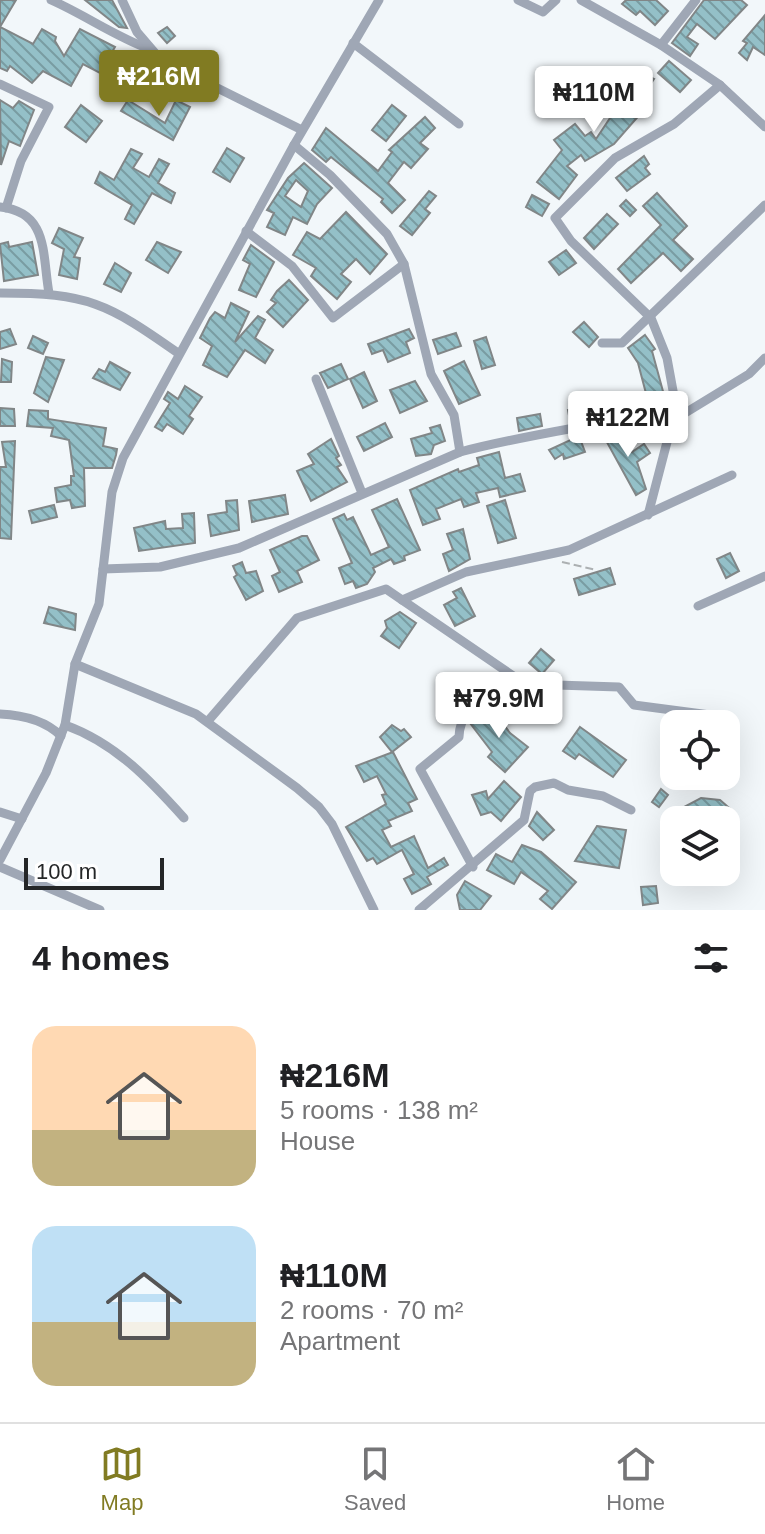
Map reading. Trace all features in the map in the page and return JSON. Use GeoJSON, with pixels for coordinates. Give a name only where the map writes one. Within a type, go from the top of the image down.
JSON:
{"type":"FeatureCollection","features":[{"type":"Feature","properties":{"kind":"street"},"geometry":{"type":"LineString","coordinates":[[51,0],[93,19],[120,38],[149,49],[174,68],[302,130]]}},
{"type":"Feature","properties":{"kind":"street"},"geometry":{"type":"LineString","coordinates":[[122,0],[149,49]]}},
{"type":"Feature","properties":{"kind":"street"},"geometry":{"type":"LineString","coordinates":[[0,860],[65,725],[75,664],[99,604],[112,492],[119,469],[178,353],[302,130],[379,0]]}},
{"type":"Feature","properties":{"kind":"street"},"geometry":{"type":"LineString","coordinates":[[518,0],[543,12],[556,0]]}},
{"type":"Feature","properties":{"kind":"street"},"geometry":{"type":"LineString","coordinates":[[581,0],[661,45],[720,85],[765,127]]}},
{"type":"Feature","properties":{"kind":"street"},"geometry":{"type":"LineString","coordinates":[[661,45],[696,0]]}},
{"type":"Feature","properties":{"kind":"street"},"geometry":{"type":"LineString","coordinates":[[353,43],[459,124]]}},
{"type":"Feature","properties":{"kind":"street"},"geometry":{"type":"LineString","coordinates":[[0,84],[49,107],[21,161],[3,207],[26,213],[38,226],[49,293]]}},
{"type":"Feature","properties":{"kind":"street"},"geometry":{"type":"LineString","coordinates":[[648,515],[676,407],[667,358],[651,318],[571,241],[555,218],[615,158],[674,124],[720,85]]}},
{"type":"Feature","properties":{"kind":"street"},"geometry":{"type":"LineString","coordinates":[[294,145],[387,234],[404,264],[431,374],[454,415],[460,452]]}},
{"type":"Feature","properties":{"kind":"street"},"geometry":{"type":"LineString","coordinates":[[602,343],[622,343],[765,205]]}},
{"type":"Feature","properties":{"kind":"street"},"geometry":{"type":"LineString","coordinates":[[246,231],[292,266],[333,318],[404,264]]}},
{"type":"Feature","properties":{"kind":"street"},"geometry":{"type":"LineString","coordinates":[[0,293],[49,293],[97,303],[135,322],[178,353]]}},
{"type":"Feature","properties":{"kind":"street"},"geometry":{"type":"LineString","coordinates":[[672,421],[749,374],[765,358]]}},
{"type":"Feature","properties":{"kind":"street"},"geometry":{"type":"LineString","coordinates":[[316,379],[362,493]]}},
{"type":"Feature","properties":{"kind":"street"},"geometry":{"type":"LineString","coordinates":[[103,569],[160,567],[239,548],[460,452],[505,440],[614,423],[676,407]]}},
{"type":"Feature","properties":{"kind":"street"},"geometry":{"type":"LineString","coordinates":[[402,600],[466,572],[569,550],[732,475]]}},
{"type":"Feature","properties":{"kind":"street"},"geometry":{"type":"LineString","coordinates":[[698,606],[765,576]]}},
{"type":"Feature","properties":{"kind":"street"},"geometry":{"type":"LineString","coordinates":[[208,721],[297,618],[386,589],[525,684],[619,687],[634,705],[672,710]]}},
{"type":"Feature","properties":{"kind":"street"},"geometry":{"type":"LineString","coordinates":[[75,664],[208,721],[319,807],[343,846],[374,910]]}},
{"type":"Feature","properties":{"kind":"street"},"geometry":{"type":"LineString","coordinates":[[473,867],[420,769],[459,737],[459,724],[471,708],[502,696],[518,679]]}},
{"type":"Feature","properties":{"kind":"street"},"geometry":{"type":"LineString","coordinates":[[0,714],[14,714],[51,726],[61,736]]}},
{"type":"Feature","properties":{"kind":"street"},"geometry":{"type":"LineString","coordinates":[[65,725],[90,734],[127,759],[184,818]]}},
{"type":"Feature","properties":{"kind":"street"},"geometry":{"type":"LineString","coordinates":[[419,910],[473,867],[524,820],[530,791],[542,784],[554,783],[568,790],[603,796],[631,810]]}},
{"type":"Feature","properties":{"kind":"street"},"geometry":{"type":"LineString","coordinates":[[0,812],[22,819]]}},
{"type":"Feature","properties":{"kind":"street"},"geometry":{"type":"LineString","coordinates":[[0,867],[100,910]]}},
{"type":"Feature","properties":{"kind":"path"},"geometry":{"type":"LineString","coordinates":[[554,562],[573,562],[596,570]]}},
{"type":"Feature","properties":{"kind":"building"},"geometry":{"type":"Polygon","coordinates":[[[0,0],[16,0],[0,27],[0,0]]]}},
{"type":"Feature","properties":{"kind":"building"},"geometry":{"type":"Polygon","coordinates":[[[85,0],[112,0],[127,28],[119,27],[85,0]]]}},
{"type":"Feature","properties":{"kind":"building"},"geometry":{"type":"Polygon","coordinates":[[[626,0],[656,0],[668,11],[655,25],[640,11],[636,15],[622,4],[626,0]]]}},
{"type":"Feature","properties":{"kind":"building"},"geometry":{"type":"Polygon","coordinates":[[[704,0],[741,0],[747,5],[715,39],[697,24],[687,37],[698,44],[690,56],[672,43],[704,0]]]}},
{"type":"Feature","properties":{"kind":"building"},"geometry":{"type":"Polygon","coordinates":[[[765,15],[765,55],[753,47],[747,60],[739,53],[747,43],[743,41],[765,15]]]}},
{"type":"Feature","properties":{"kind":"building"},"geometry":{"type":"Polygon","coordinates":[[[0,27],[33,44],[42,29],[56,37],[55,41],[64,56],[80,29],[115,47],[100,73],[83,64],[71,86],[43,71],[32,83],[10,66],[7,71],[0,68],[0,27]]]}},
{"type":"Feature","properties":{"kind":"building"},"geometry":{"type":"Polygon","coordinates":[[[167,27],[175,36],[167,43],[158,33],[167,27]]]}},
{"type":"Feature","properties":{"kind":"building"},"geometry":{"type":"Polygon","coordinates":[[[669,61],[691,80],[680,92],[658,73],[669,61]]]}},
{"type":"Feature","properties":{"kind":"building"},"geometry":{"type":"Polygon","coordinates":[[[636,71],[654,79],[643,95],[634,89],[625,102],[642,112],[614,144],[585,161],[581,155],[567,166],[577,175],[559,199],[537,182],[562,150],[554,140],[575,124],[585,136],[591,132],[596,139],[612,115],[589,99],[599,83],[615,93],[619,89],[622,91],[636,71]]]}},
{"type":"Feature","properties":{"kind":"building"},"geometry":{"type":"Polygon","coordinates":[[[0,100],[13,108],[19,101],[34,110],[20,146],[9,141],[1,165],[0,100]]]}},
{"type":"Feature","properties":{"kind":"building"},"geometry":{"type":"Polygon","coordinates":[[[128,100],[165,123],[176,100],[190,107],[173,140],[121,111],[128,100]]]}},
{"type":"Feature","properties":{"kind":"building"},"geometry":{"type":"Polygon","coordinates":[[[81,105],[102,121],[86,142],[65,127],[81,105]]]}},
{"type":"Feature","properties":{"kind":"building"},"geometry":{"type":"Polygon","coordinates":[[[392,105],[406,116],[386,141],[372,130],[392,105]]]}},
{"type":"Feature","properties":{"kind":"building"},"geometry":{"type":"Polygon","coordinates":[[[425,117],[435,128],[420,143],[428,149],[411,168],[404,162],[388,183],[405,200],[392,213],[381,202],[383,199],[331,157],[326,162],[312,150],[326,128],[378,171],[392,152],[389,150],[425,117]]]}},
{"type":"Feature","properties":{"kind":"building"},"geometry":{"type":"Polygon","coordinates":[[[227,148],[244,158],[230,182],[213,172],[227,148]]]}},
{"type":"Feature","properties":{"kind":"building"},"geometry":{"type":"Polygon","coordinates":[[[131,149],[142,154],[133,168],[149,177],[159,159],[169,164],[158,183],[175,193],[171,203],[152,193],[134,224],[125,219],[132,205],[95,183],[100,172],[114,180],[131,149]]]}},
{"type":"Feature","properties":{"kind":"building"},"geometry":{"type":"Polygon","coordinates":[[[644,156],[649,164],[645,168],[650,174],[627,191],[616,178],[644,156]]]}},
{"type":"Feature","properties":{"kind":"building"},"geometry":{"type":"Polygon","coordinates":[[[304,163],[332,188],[317,204],[307,224],[293,217],[285,235],[267,227],[274,213],[267,210],[288,178],[304,163]],[[296,180],[285,196],[301,207],[308,191],[296,180]]]}},
{"type":"Feature","properties":{"kind":"building"},"geometry":{"type":"Polygon","coordinates":[[[429,191],[436,196],[425,209],[430,213],[412,235],[400,226],[429,191]]]}},
{"type":"Feature","properties":{"kind":"building"},"geometry":{"type":"Polygon","coordinates":[[[657,193],[687,226],[673,240],[693,259],[681,271],[663,253],[631,283],[618,269],[661,225],[643,206],[657,193]]]}},
{"type":"Feature","properties":{"kind":"building"},"geometry":{"type":"Polygon","coordinates":[[[532,195],[549,204],[542,216],[526,207],[532,195]]]}},
{"type":"Feature","properties":{"kind":"building"},"geometry":{"type":"Polygon","coordinates":[[[626,200],[636,210],[630,216],[620,206],[626,200]]]}},
{"type":"Feature","properties":{"kind":"building"},"geometry":{"type":"Polygon","coordinates":[[[346,212],[387,254],[370,274],[356,259],[341,274],[351,282],[337,299],[311,276],[316,268],[293,255],[307,232],[320,239],[346,212]]]}},
{"type":"Feature","properties":{"kind":"building"},"geometry":{"type":"Polygon","coordinates":[[[607,214],[618,224],[594,249],[584,238],[607,214]]]}},
{"type":"Feature","properties":{"kind":"building"},"geometry":{"type":"Polygon","coordinates":[[[59,228],[83,238],[74,257],[80,258],[77,279],[59,275],[64,249],[52,243],[59,228]]]}},
{"type":"Feature","properties":{"kind":"building"},"geometry":{"type":"Polygon","coordinates":[[[8,242],[9,247],[32,242],[38,275],[4,281],[0,244],[8,242]]]}},
{"type":"Feature","properties":{"kind":"building"},"geometry":{"type":"Polygon","coordinates":[[[157,242],[181,252],[168,273],[146,260],[157,242]]]}},
{"type":"Feature","properties":{"kind":"building"},"geometry":{"type":"Polygon","coordinates":[[[251,245],[274,262],[256,297],[239,290],[250,264],[243,260],[251,245]]]}},
{"type":"Feature","properties":{"kind":"building"},"geometry":{"type":"Polygon","coordinates":[[[566,250],[576,263],[559,275],[549,262],[566,250]]]}},
{"type":"Feature","properties":{"kind":"building"},"geometry":{"type":"Polygon","coordinates":[[[115,263],[131,273],[121,292],[104,284],[115,263]]]}},
{"type":"Feature","properties":{"kind":"building"},"geometry":{"type":"Polygon","coordinates":[[[289,280],[308,300],[283,327],[267,312],[276,303],[271,300],[277,291],[289,280]]]}},
{"type":"Feature","properties":{"kind":"building"},"geometry":{"type":"Polygon","coordinates":[[[231,303],[249,312],[235,342],[258,316],[265,320],[255,338],[273,350],[265,363],[245,350],[227,377],[203,365],[212,346],[200,338],[215,312],[225,318],[231,303]]]}},
{"type":"Feature","properties":{"kind":"building"},"geometry":{"type":"Polygon","coordinates":[[[584,322],[598,337],[589,347],[573,332],[584,322]]]}},
{"type":"Feature","properties":{"kind":"building"},"geometry":{"type":"Polygon","coordinates":[[[10,329],[16,344],[0,349],[0,332],[10,329]]]}},
{"type":"Feature","properties":{"kind":"building"},"geometry":{"type":"Polygon","coordinates":[[[409,329],[414,338],[406,342],[410,353],[388,362],[383,350],[372,354],[368,344],[409,329]]]}},
{"type":"Feature","properties":{"kind":"building"},"geometry":{"type":"Polygon","coordinates":[[[456,333],[461,346],[438,354],[433,340],[456,333]]]}},
{"type":"Feature","properties":{"kind":"building"},"geometry":{"type":"Polygon","coordinates":[[[645,335],[655,349],[652,351],[664,395],[660,396],[662,401],[654,404],[652,400],[648,401],[638,363],[628,348],[645,335]]]}},
{"type":"Feature","properties":{"kind":"building"},"geometry":{"type":"Polygon","coordinates":[[[33,336],[48,343],[43,354],[28,348],[33,336]]]}},
{"type":"Feature","properties":{"kind":"building"},"geometry":{"type":"Polygon","coordinates":[[[486,337],[495,365],[482,369],[474,341],[486,337]]]}},
{"type":"Feature","properties":{"kind":"building"},"geometry":{"type":"Polygon","coordinates":[[[46,357],[64,360],[48,402],[34,393],[46,357]]]}},
{"type":"Feature","properties":{"kind":"building"},"geometry":{"type":"Polygon","coordinates":[[[2,359],[12,362],[11,382],[1,382],[2,359]]]}},
{"type":"Feature","properties":{"kind":"building"},"geometry":{"type":"Polygon","coordinates":[[[464,361],[480,395],[459,404],[444,371],[464,361]]]}},
{"type":"Feature","properties":{"kind":"building"},"geometry":{"type":"Polygon","coordinates":[[[110,362],[130,373],[120,390],[93,378],[99,369],[105,372],[110,362]]]}},
{"type":"Feature","properties":{"kind":"building"},"geometry":{"type":"Polygon","coordinates":[[[341,364],[348,379],[328,388],[320,373],[341,364]]]}},
{"type":"Feature","properties":{"kind":"building"},"geometry":{"type":"Polygon","coordinates":[[[364,372],[377,401],[363,408],[350,379],[364,372]]]}},
{"type":"Feature","properties":{"kind":"building"},"geometry":{"type":"Polygon","coordinates":[[[415,381],[427,401],[400,413],[390,390],[415,381]]]}},
{"type":"Feature","properties":{"kind":"building"},"geometry":{"type":"Polygon","coordinates":[[[185,386],[202,397],[189,416],[193,419],[183,434],[167,424],[162,431],[155,427],[170,403],[164,399],[168,392],[178,399],[185,386]]]}},
{"type":"Feature","properties":{"kind":"building"},"geometry":{"type":"Polygon","coordinates":[[[591,405],[594,417],[570,421],[568,410],[591,405]]]}},
{"type":"Feature","properties":{"kind":"building"},"geometry":{"type":"Polygon","coordinates":[[[0,408],[14,409],[15,426],[0,426],[0,408]]]}},
{"type":"Feature","properties":{"kind":"building"},"geometry":{"type":"Polygon","coordinates":[[[29,410],[48,411],[48,419],[106,428],[103,446],[117,449],[116,455],[112,468],[84,468],[85,506],[72,508],[70,500],[57,502],[55,488],[71,485],[71,476],[74,476],[69,440],[51,436],[53,428],[27,426],[29,410]]]}},
{"type":"Feature","properties":{"kind":"building"},"geometry":{"type":"Polygon","coordinates":[[[540,414],[542,426],[519,431],[517,418],[540,414]]]}},
{"type":"Feature","properties":{"kind":"building"},"geometry":{"type":"Polygon","coordinates":[[[385,423],[392,437],[364,451],[357,437],[385,423]]]}},
{"type":"Feature","properties":{"kind":"building"},"geometry":{"type":"Polygon","coordinates":[[[440,425],[445,441],[434,445],[431,454],[416,456],[411,439],[432,433],[430,428],[440,425]]]}},
{"type":"Feature","properties":{"kind":"building"},"geometry":{"type":"Polygon","coordinates":[[[617,428],[632,452],[644,444],[650,453],[637,462],[646,489],[636,495],[603,435],[617,428]]]}},
{"type":"Feature","properties":{"kind":"building"},"geometry":{"type":"Polygon","coordinates":[[[579,436],[585,452],[564,459],[563,454],[555,459],[549,450],[579,436]]]}},
{"type":"Feature","properties":{"kind":"building"},"geometry":{"type":"Polygon","coordinates":[[[331,439],[341,465],[337,467],[347,482],[311,501],[297,471],[314,464],[308,454],[331,439]]]}},
{"type":"Feature","properties":{"kind":"building"},"geometry":{"type":"Polygon","coordinates":[[[15,441],[11,539],[0,538],[0,467],[6,467],[2,442],[15,441]]]}},
{"type":"Feature","properties":{"kind":"building"},"geometry":{"type":"Polygon","coordinates":[[[499,452],[505,478],[520,474],[525,491],[500,497],[498,488],[476,493],[479,502],[464,507],[461,499],[436,509],[440,519],[423,525],[410,490],[458,469],[459,472],[479,465],[477,458],[499,452]]]}},
{"type":"Feature","properties":{"kind":"building"},"geometry":{"type":"Polygon","coordinates":[[[285,495],[288,514],[252,522],[249,501],[285,495]]]}},
{"type":"Feature","properties":{"kind":"building"},"geometry":{"type":"Polygon","coordinates":[[[397,499],[420,550],[404,556],[405,560],[394,564],[391,559],[373,568],[375,572],[367,584],[356,588],[353,581],[345,584],[339,568],[352,563],[333,519],[344,514],[347,520],[353,517],[371,555],[389,547],[372,510],[397,499]]]}},
{"type":"Feature","properties":{"kind":"building"},"geometry":{"type":"Polygon","coordinates":[[[237,500],[239,530],[211,536],[208,515],[227,512],[226,501],[237,500]]]}},
{"type":"Feature","properties":{"kind":"building"},"geometry":{"type":"Polygon","coordinates":[[[505,500],[516,538],[498,543],[487,506],[505,500]]]}},
{"type":"Feature","properties":{"kind":"building"},"geometry":{"type":"Polygon","coordinates":[[[54,505],[57,517],[32,523],[29,511],[54,505]]]}},
{"type":"Feature","properties":{"kind":"building"},"geometry":{"type":"Polygon","coordinates":[[[194,513],[195,543],[139,551],[134,528],[165,521],[166,529],[183,528],[182,514],[194,513]]]}},
{"type":"Feature","properties":{"kind":"building"},"geometry":{"type":"Polygon","coordinates":[[[463,529],[470,559],[449,571],[443,554],[453,550],[447,534],[463,529]]]}},
{"type":"Feature","properties":{"kind":"building"},"geometry":{"type":"Polygon","coordinates":[[[307,536],[319,560],[297,571],[302,582],[279,592],[272,576],[280,572],[270,550],[307,536]]]}},
{"type":"Feature","properties":{"kind":"building"},"geometry":{"type":"Polygon","coordinates":[[[730,553],[739,571],[726,578],[717,559],[730,553]]]}},
{"type":"Feature","properties":{"kind":"building"},"geometry":{"type":"Polygon","coordinates":[[[242,562],[246,573],[256,571],[263,591],[246,600],[234,577],[237,575],[233,566],[242,562]]]}},
{"type":"Feature","properties":{"kind":"building"},"geometry":{"type":"Polygon","coordinates":[[[610,568],[615,584],[579,595],[574,579],[610,568]]]}},
{"type":"Feature","properties":{"kind":"building"},"geometry":{"type":"Polygon","coordinates":[[[461,588],[475,616],[455,626],[444,605],[457,598],[453,592],[461,588]]]}},
{"type":"Feature","properties":{"kind":"building"},"geometry":{"type":"Polygon","coordinates":[[[49,607],[76,614],[75,630],[44,623],[49,607]]]}},
{"type":"Feature","properties":{"kind":"building"},"geometry":{"type":"Polygon","coordinates":[[[400,612],[416,623],[399,648],[381,636],[387,628],[385,621],[400,612]]]}},
{"type":"Feature","properties":{"kind":"building"},"geometry":{"type":"Polygon","coordinates":[[[541,649],[554,660],[542,674],[529,663],[541,649]]]}},
{"type":"Feature","properties":{"kind":"building"},"geometry":{"type":"Polygon","coordinates":[[[492,709],[510,733],[528,747],[505,772],[488,757],[492,752],[470,723],[492,709]]]}},
{"type":"Feature","properties":{"kind":"building"},"geometry":{"type":"Polygon","coordinates":[[[392,725],[401,731],[404,729],[411,737],[392,752],[380,737],[392,725]]]}},
{"type":"Feature","properties":{"kind":"building"},"geometry":{"type":"Polygon","coordinates":[[[580,727],[626,760],[613,777],[579,754],[575,759],[563,751],[580,727]]]}},
{"type":"Feature","properties":{"kind":"building"},"geometry":{"type":"Polygon","coordinates":[[[393,752],[417,799],[408,803],[412,811],[388,821],[391,826],[382,830],[391,847],[414,836],[428,868],[444,858],[448,865],[427,877],[431,884],[412,894],[404,879],[414,874],[402,850],[377,864],[373,858],[367,861],[346,827],[386,804],[382,795],[386,794],[377,776],[364,782],[356,766],[393,752]]]}},
{"type":"Feature","properties":{"kind":"building"},"geometry":{"type":"Polygon","coordinates":[[[504,781],[521,797],[501,821],[491,812],[481,815],[472,795],[486,791],[488,799],[504,781]]]}},
{"type":"Feature","properties":{"kind":"building"},"geometry":{"type":"Polygon","coordinates":[[[660,790],[668,795],[659,807],[652,802],[660,790]]]}},
{"type":"Feature","properties":{"kind":"building"},"geometry":{"type":"Polygon","coordinates":[[[701,798],[720,800],[727,806],[686,806],[701,798]]]}},
{"type":"Feature","properties":{"kind":"building"},"geometry":{"type":"Polygon","coordinates":[[[537,812],[554,830],[543,840],[529,826],[537,812]]]}},
{"type":"Feature","properties":{"kind":"building"},"geometry":{"type":"Polygon","coordinates":[[[597,826],[626,830],[619,868],[575,861],[597,826]]]}},
{"type":"Feature","properties":{"kind":"building"},"geometry":{"type":"Polygon","coordinates":[[[522,845],[541,852],[576,882],[552,909],[540,899],[548,891],[521,872],[514,884],[487,870],[496,854],[512,862],[522,845]]]}},
{"type":"Feature","properties":{"kind":"building"},"geometry":{"type":"Polygon","coordinates":[[[465,881],[491,896],[480,910],[460,910],[457,895],[465,881]]]}},
{"type":"Feature","properties":{"kind":"building"},"geometry":{"type":"Polygon","coordinates":[[[656,886],[658,903],[643,905],[641,887],[656,886]]]}}]}
